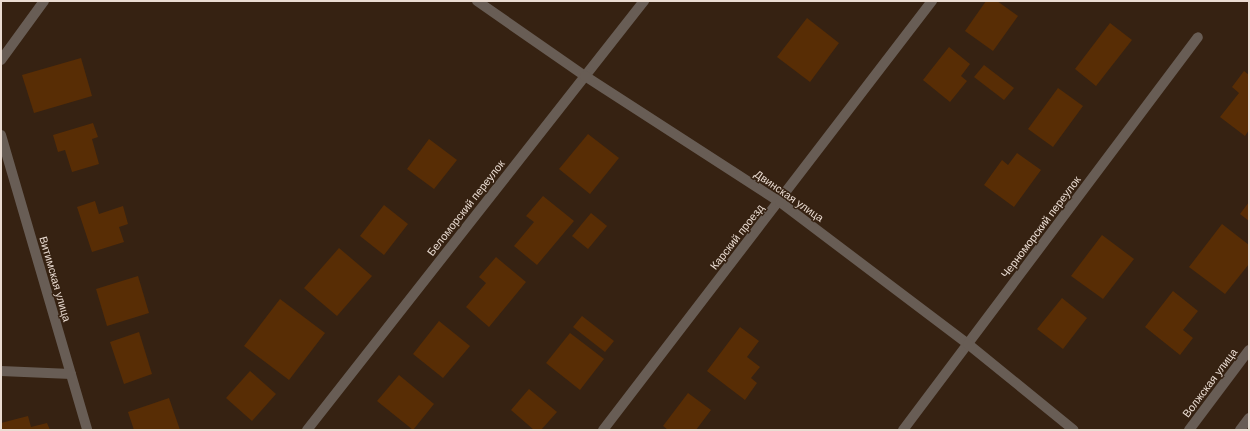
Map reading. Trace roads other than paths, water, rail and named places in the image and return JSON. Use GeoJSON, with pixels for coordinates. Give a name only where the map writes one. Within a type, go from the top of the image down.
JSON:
{"type":"FeatureCollection","features":[{"type":"Feature","properties":{"kind":"street"},"geometry":{"type":"LineString","coordinates":[[1,60],[44,1]]}},
{"type":"Feature","properties":{"kind":"street","name":"Двинская улица"},"geometry":{"type":"LineString","coordinates":[[477,1],[585,76],[780,202],[968,344],[1074,430]]}},
{"type":"Feature","properties":{"kind":"street","name":"Беломорский переулок"},"geometry":{"type":"LineString","coordinates":[[307,430],[644,1]]}},
{"type":"Feature","properties":{"kind":"street","name":"Карский проезд"},"geometry":{"type":"LineString","coordinates":[[603,430],[780,202],[932,1]]}},
{"type":"Feature","properties":{"kind":"street","name":"Черноморский переулок"},"geometry":{"type":"LineString","coordinates":[[902,430],[1198,37]]}},
{"type":"Feature","properties":{"kind":"street","name":"Витимская улица"},"geometry":{"type":"LineString","coordinates":[[1,135],[87,430]]}},
{"type":"Feature","properties":{"kind":"street","name":"Волжская улица"},"geometry":{"type":"LineString","coordinates":[[1189,430],[1249,350]]}},
{"type":"Feature","properties":{"kind":"street"},"geometry":{"type":"LineString","coordinates":[[1,371],[71,374]]}},
{"type":"Feature","properties":{"kind":"street"},"geometry":{"type":"LineString","coordinates":[[1240,430],[1249,418]]}}]}
